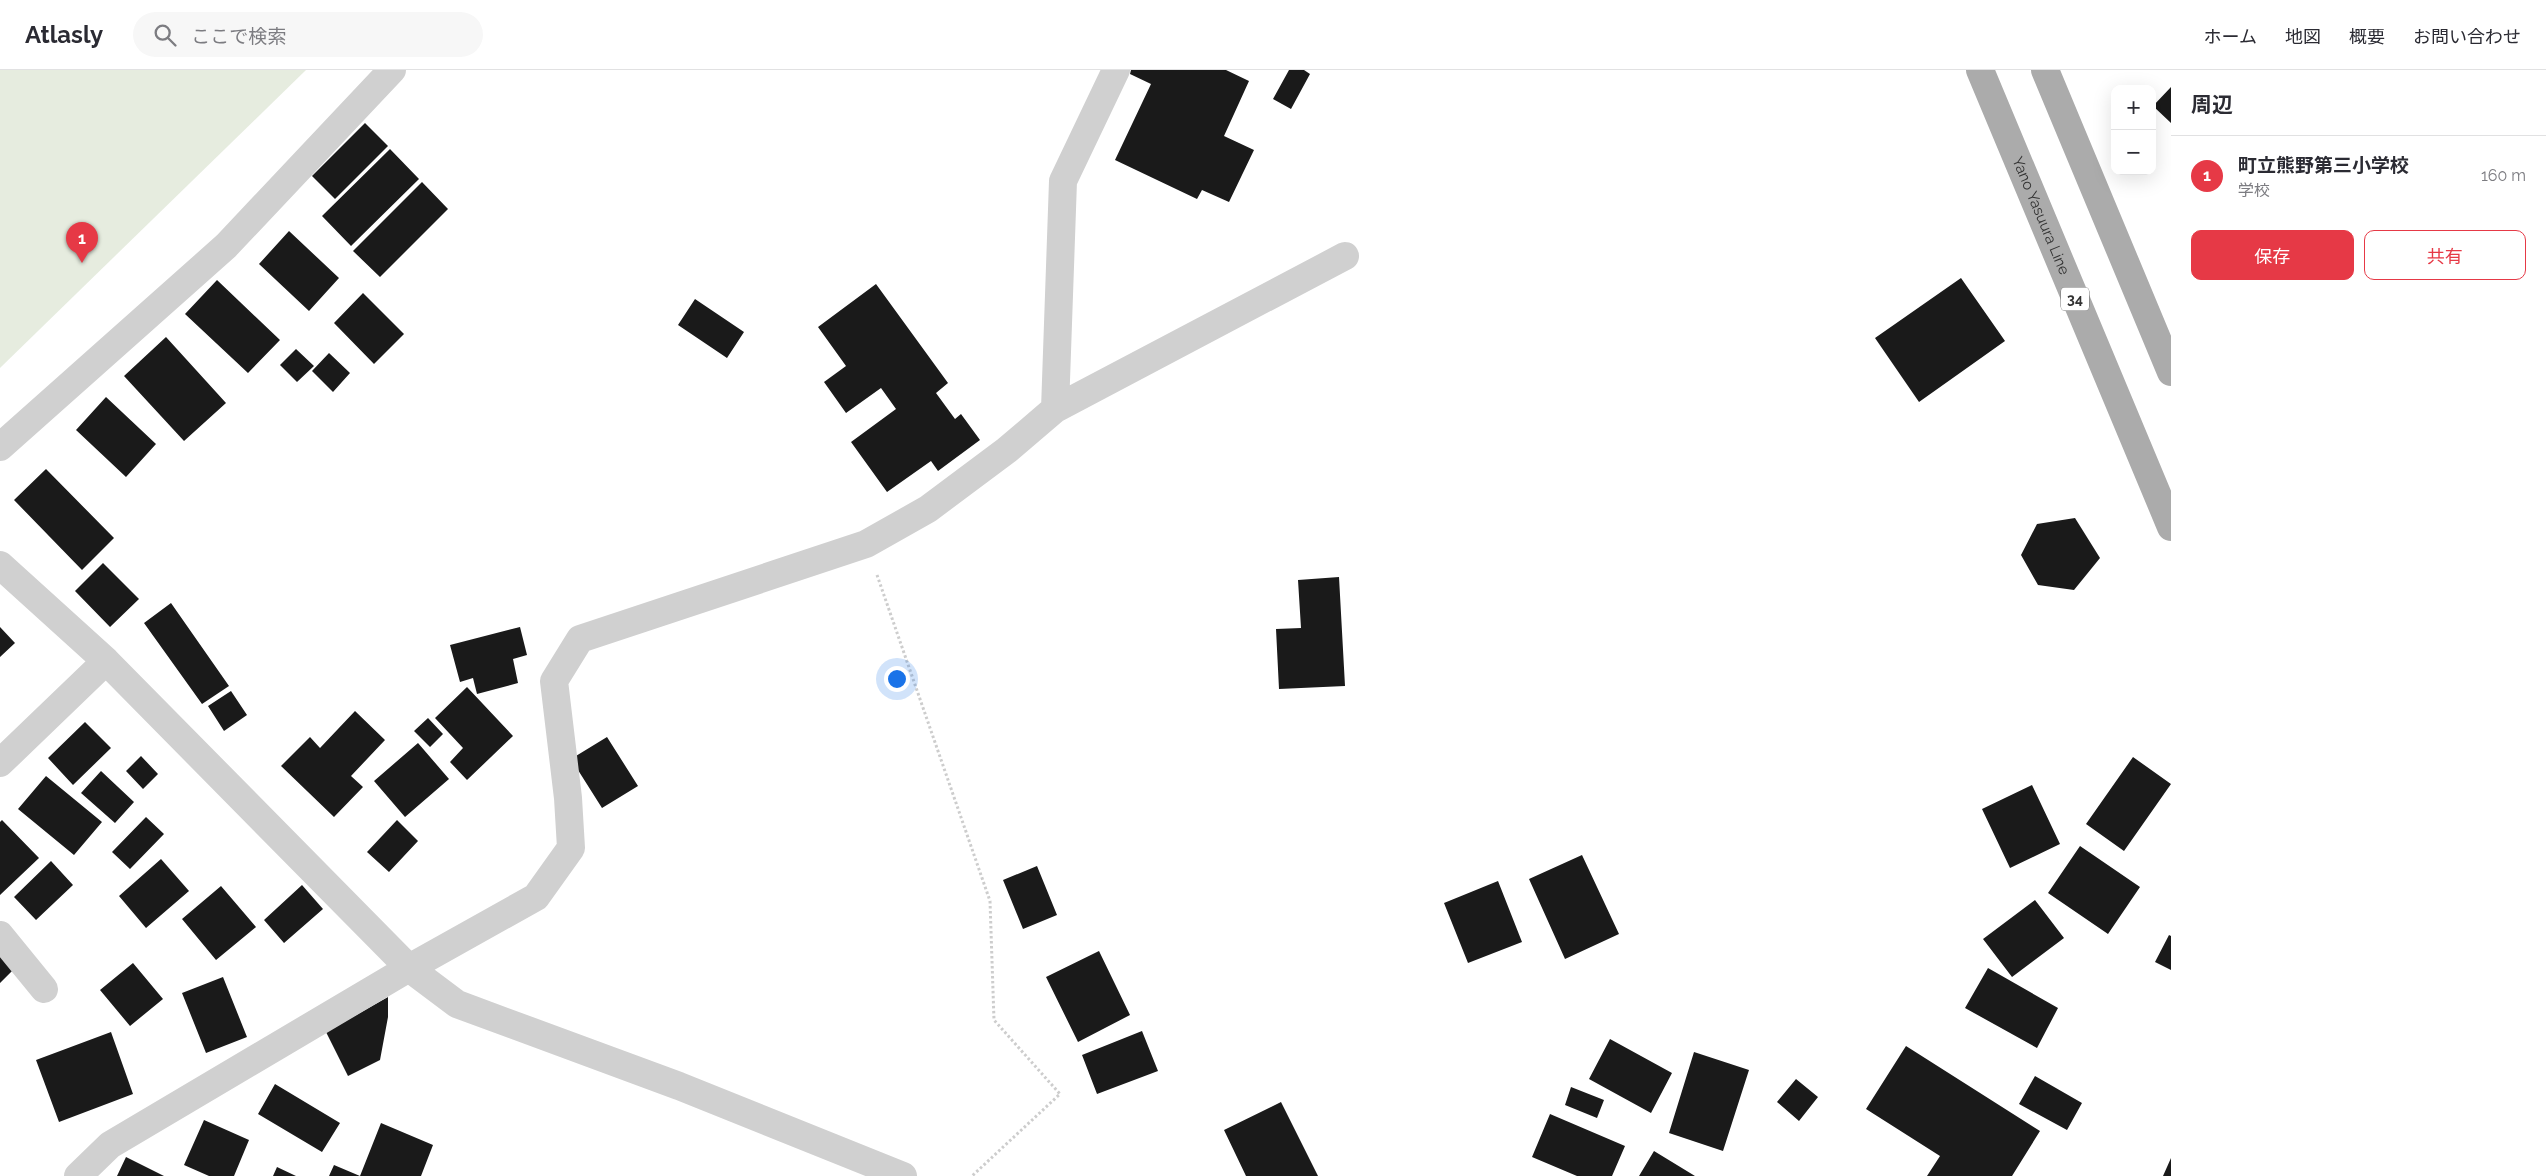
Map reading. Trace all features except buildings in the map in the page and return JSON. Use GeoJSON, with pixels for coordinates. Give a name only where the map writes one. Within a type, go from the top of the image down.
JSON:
{"type":"FeatureCollection","features":[{"type":"Feature","properties":{"kind":"main road","name":"Yano Yasuura Line"},"geometry":{"type":"LineString","coordinates":[[1980,70],[2171,527]]}},
{"type":"Feature","properties":{"kind":"main road"},"geometry":{"type":"LineString","coordinates":[[2045,70],[2171,371]]}},
{"type":"Feature","properties":{"kind":"street"},"geometry":{"type":"LineString","coordinates":[[0,447],[226,246],[392,70]]}},
{"type":"Feature","properties":{"kind":"street"},"geometry":{"type":"LineString","coordinates":[[1055,408],[1063,180],[1116,70]]}},
{"type":"Feature","properties":{"kind":"street"},"geometry":{"type":"LineString","coordinates":[[78,1176],[110,1145],[409,968],[536,897],[571,848],[568,798],[554,681],[580,639],[866,544],[928,509],[1007,450],[1055,408],[1345,256]]}},
{"type":"Feature","properties":{"kind":"street"},"geometry":{"type":"LineString","coordinates":[[0,565],[106,661],[409,968],[457,1004],[679,1086],[903,1176]]}},
{"type":"Feature","properties":{"kind":"street"},"geometry":{"type":"LineString","coordinates":[[0,763],[106,661]]}},
{"type":"Feature","properties":{"kind":"street"},"geometry":{"type":"LineString","coordinates":[[0,935],[44,989]]}},
{"type":"Feature","properties":{"kind":"path"},"geometry":{"type":"LineString","coordinates":[[866,544],[990,901],[994,1020],[1060,1094],[972,1176]]}},
{"type":"Feature","properties":{"kind":"shaded area"},"geometry":{"type":"Polygon","coordinates":[[[0,70],[306,70],[0,368],[0,70]]]}},
{"type":"Feature","properties":{"kind":"place","name":"町立熊野第三小学校"},"geometry":{"type":"Point","coordinates":[82,263]}}]}
